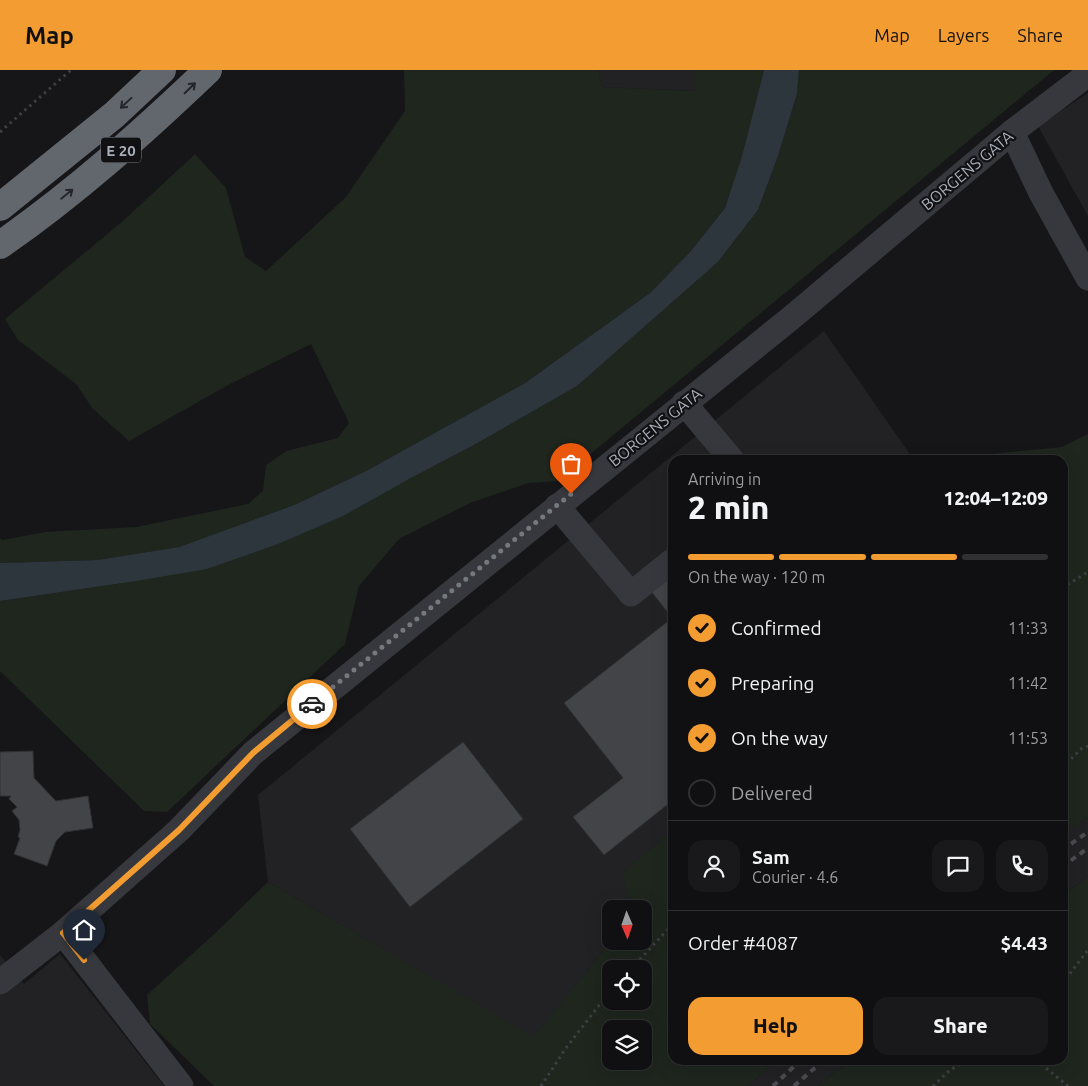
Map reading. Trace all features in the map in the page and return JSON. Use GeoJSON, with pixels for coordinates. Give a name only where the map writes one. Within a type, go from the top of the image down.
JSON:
{"type":"FeatureCollection","features":[{"type":"Feature","properties":{"kind":"highway","name":"E 20"},"geometry":{"type":"LineString","coordinates":[[0,207],[114,115],[162,70]]}},
{"type":"Feature","properties":{"kind":"highway","name":"E 20"},"geometry":{"type":"LineString","coordinates":[[0,245],[29,225],[144,132],[208,70]]}},
{"type":"Feature","properties":{"kind":"street","name":"BORGENS GATA"},"geometry":{"type":"LineString","coordinates":[[0,982],[63,933],[179,830],[253,753],[790,318],[1012,132],[1088,74]]}},
{"type":"Feature","properties":{"kind":"street"},"geometry":{"type":"LineString","coordinates":[[1012,132],[1041,193],[1088,278]]}},
{"type":"Feature","properties":{"kind":"street"},"geometry":{"type":"LineString","coordinates":[[684,403],[728,455]]}},
{"type":"Feature","properties":{"kind":"street"},"geometry":{"type":"LineString","coordinates":[[557,506],[631,594],[668,564]]}},
{"type":"Feature","properties":{"kind":"street"},"geometry":{"type":"LineString","coordinates":[[63,933],[181,1086]]}},
{"type":"Feature","properties":{"kind":"path"},"geometry":{"type":"LineString","coordinates":[[0,132],[71,70]]}},
{"type":"Feature","properties":{"kind":"path"},"geometry":{"type":"LineString","coordinates":[[1068,584],[1088,572]]}},
{"type":"Feature","properties":{"kind":"path"},"geometry":{"type":"LineString","coordinates":[[1068,762],[1081,748],[1088,746]]}},
{"type":"Feature","properties":{"kind":"path"},"geometry":{"type":"LineString","coordinates":[[639,960],[668,929]]}},
{"type":"Feature","properties":{"kind":"path"},"geometry":{"type":"LineString","coordinates":[[1068,976],[1088,950]]}},
{"type":"Feature","properties":{"kind":"path"},"geometry":{"type":"LineString","coordinates":[[541,1086],[566,1048],[602,1002]]}},
{"type":"Feature","properties":{"kind":"path"},"geometry":{"type":"LineString","coordinates":[[934,1086],[950,1070],[959,1065]]}},
{"type":"Feature","properties":{"kind":"path"},"geometry":{"type":"LineString","coordinates":[[1042,1065],[1068,1086]]}},
{"type":"Feature","properties":{"kind":"shaded area"},"geometry":{"type":"Polygon","coordinates":[[[404,70],[598,70],[602,87],[696,91],[696,70],[764,70],[742,156],[725,208],[690,252],[650,293],[525,383],[366,471],[294,505],[179,547],[97,560],[0,563],[0,538],[2,540],[46,532],[136,527],[248,504],[263,491],[266,465],[286,451],[338,438],[349,423],[311,344],[230,384],[129,441],[93,409],[76,384],[18,340],[5,319],[123,221],[195,154],[226,188],[245,257],[266,271],[346,197],[405,111],[404,70]]]}},
{"type":"Feature","properties":{"kind":"shaded area"},"geometry":{"type":"Polygon","coordinates":[[[598,70],[696,70],[696,91],[602,87],[598,70]]]}},
{"type":"Feature","properties":{"kind":"shaded area"},"geometry":{"type":"Polygon","coordinates":[[[764,70],[799,70],[797,94],[778,156],[758,210],[718,262],[577,386],[474,445],[343,516],[278,544],[207,569],[0,601],[0,563],[97,560],[179,547],[294,505],[366,471],[525,383],[650,293],[690,252],[725,208],[742,156],[764,70]]]}},
{"type":"Feature","properties":{"kind":"shaded area"},"geometry":{"type":"Polygon","coordinates":[[[799,70],[1054,70],[558,481],[528,483],[470,503],[399,539],[359,586],[345,644],[167,812],[144,811],[0,671],[0,601],[130,582],[409,479],[474,445],[577,386],[718,262],[758,210],[778,156],[797,94],[799,70]]]}},
{"type":"Feature","properties":{"kind":"shaded area"},"geometry":{"type":"Polygon","coordinates":[[[1088,93],[1088,216],[1038,126],[1088,93]]]}},
{"type":"Feature","properties":{"kind":"shaded area"},"geometry":{"type":"Polygon","coordinates":[[[824,331],[911,455],[673,455],[824,331]]]}},
{"type":"Feature","properties":{"kind":"shaded area"},"geometry":{"type":"Polygon","coordinates":[[[1088,434],[1088,817],[1068,831],[1068,455],[981,455],[1062,447],[1088,434]]]}},
{"type":"Feature","properties":{"kind":"shaded area"},"geometry":{"type":"Polygon","coordinates":[[[668,459],[668,834],[624,873],[628,900],[602,900],[602,950],[604,950],[534,1038],[268,882],[258,795],[668,459]]]}},
{"type":"Feature","properties":{"kind":"shaded area"},"geometry":{"type":"Polygon","coordinates":[[[1088,817],[1088,876],[1068,891],[1068,830],[1088,817]]]}},
{"type":"Feature","properties":{"kind":"shaded area"},"geometry":{"type":"Polygon","coordinates":[[[668,834],[668,1065],[771,1065],[748,1086],[214,1086],[150,1024],[147,995],[268,882],[534,1037],[604,950],[652,950],[652,900],[628,900],[623,873],[668,834]]]}},
{"type":"Feature","properties":{"kind":"shaded area"},"geometry":{"type":"Polygon","coordinates":[[[1088,876],[1088,1086],[818,1086],[845,1065],[1068,1065],[1068,891],[1088,876]]]}},
{"type":"Feature","properties":{"kind":"shaded area"},"geometry":{"type":"Polygon","coordinates":[[[60,954],[164,1086],[0,1086],[0,955],[24,984],[60,954]]]}},
{"type":"Feature","properties":{"kind":"shaded area"},"geometry":{"type":"Polygon","coordinates":[[[771,1065],[845,1065],[818,1086],[748,1086],[771,1065]]]}},
{"type":"Feature","properties":{"kind":"building"},"geometry":{"type":"Polygon","coordinates":[[[668,577],[668,613],[651,591],[668,577]]]}},
{"type":"Feature","properties":{"kind":"building"},"geometry":{"type":"Polygon","coordinates":[[[668,621],[668,804],[604,855],[573,817],[623,778],[564,703],[668,621]]]}},
{"type":"Feature","properties":{"kind":"building"},"geometry":{"type":"Polygon","coordinates":[[[463,742],[523,819],[410,907],[350,829],[463,742]]]}},
{"type":"Feature","properties":{"kind":"building"},"geometry":{"type":"Polygon","coordinates":[[[33,751],[34,778],[56,801],[88,796],[93,828],[65,832],[56,841],[47,866],[14,854],[20,838],[18,837],[20,830],[19,820],[12,811],[17,807],[9,799],[11,796],[0,796],[0,752],[33,751]]]}},
{"type":"Feature","properties":{"kind":"railway"},"geometry":{"type":"LineString","coordinates":[[1068,846],[1088,832]]}},
{"type":"Feature","properties":{"kind":"railway"},"geometry":{"type":"LineString","coordinates":[[1068,863],[1088,848]]}},
{"type":"Feature","properties":{"kind":"railway"},"geometry":{"type":"LineString","coordinates":[[773,1086],[796,1065]]}},
{"type":"Feature","properties":{"kind":"railway"},"geometry":{"type":"LineString","coordinates":[[794,1086],[818,1065]]}},
{"type":"Feature","properties":{"kind":"way so far"},"geometry":{"type":"LineString","coordinates":[[312,704],[571,494]]}},
{"type":"Feature","properties":{"kind":"route"},"geometry":{"type":"LineString","coordinates":[[84,960],[63,933],[179,830],[253,753],[312,704]]}}]}
